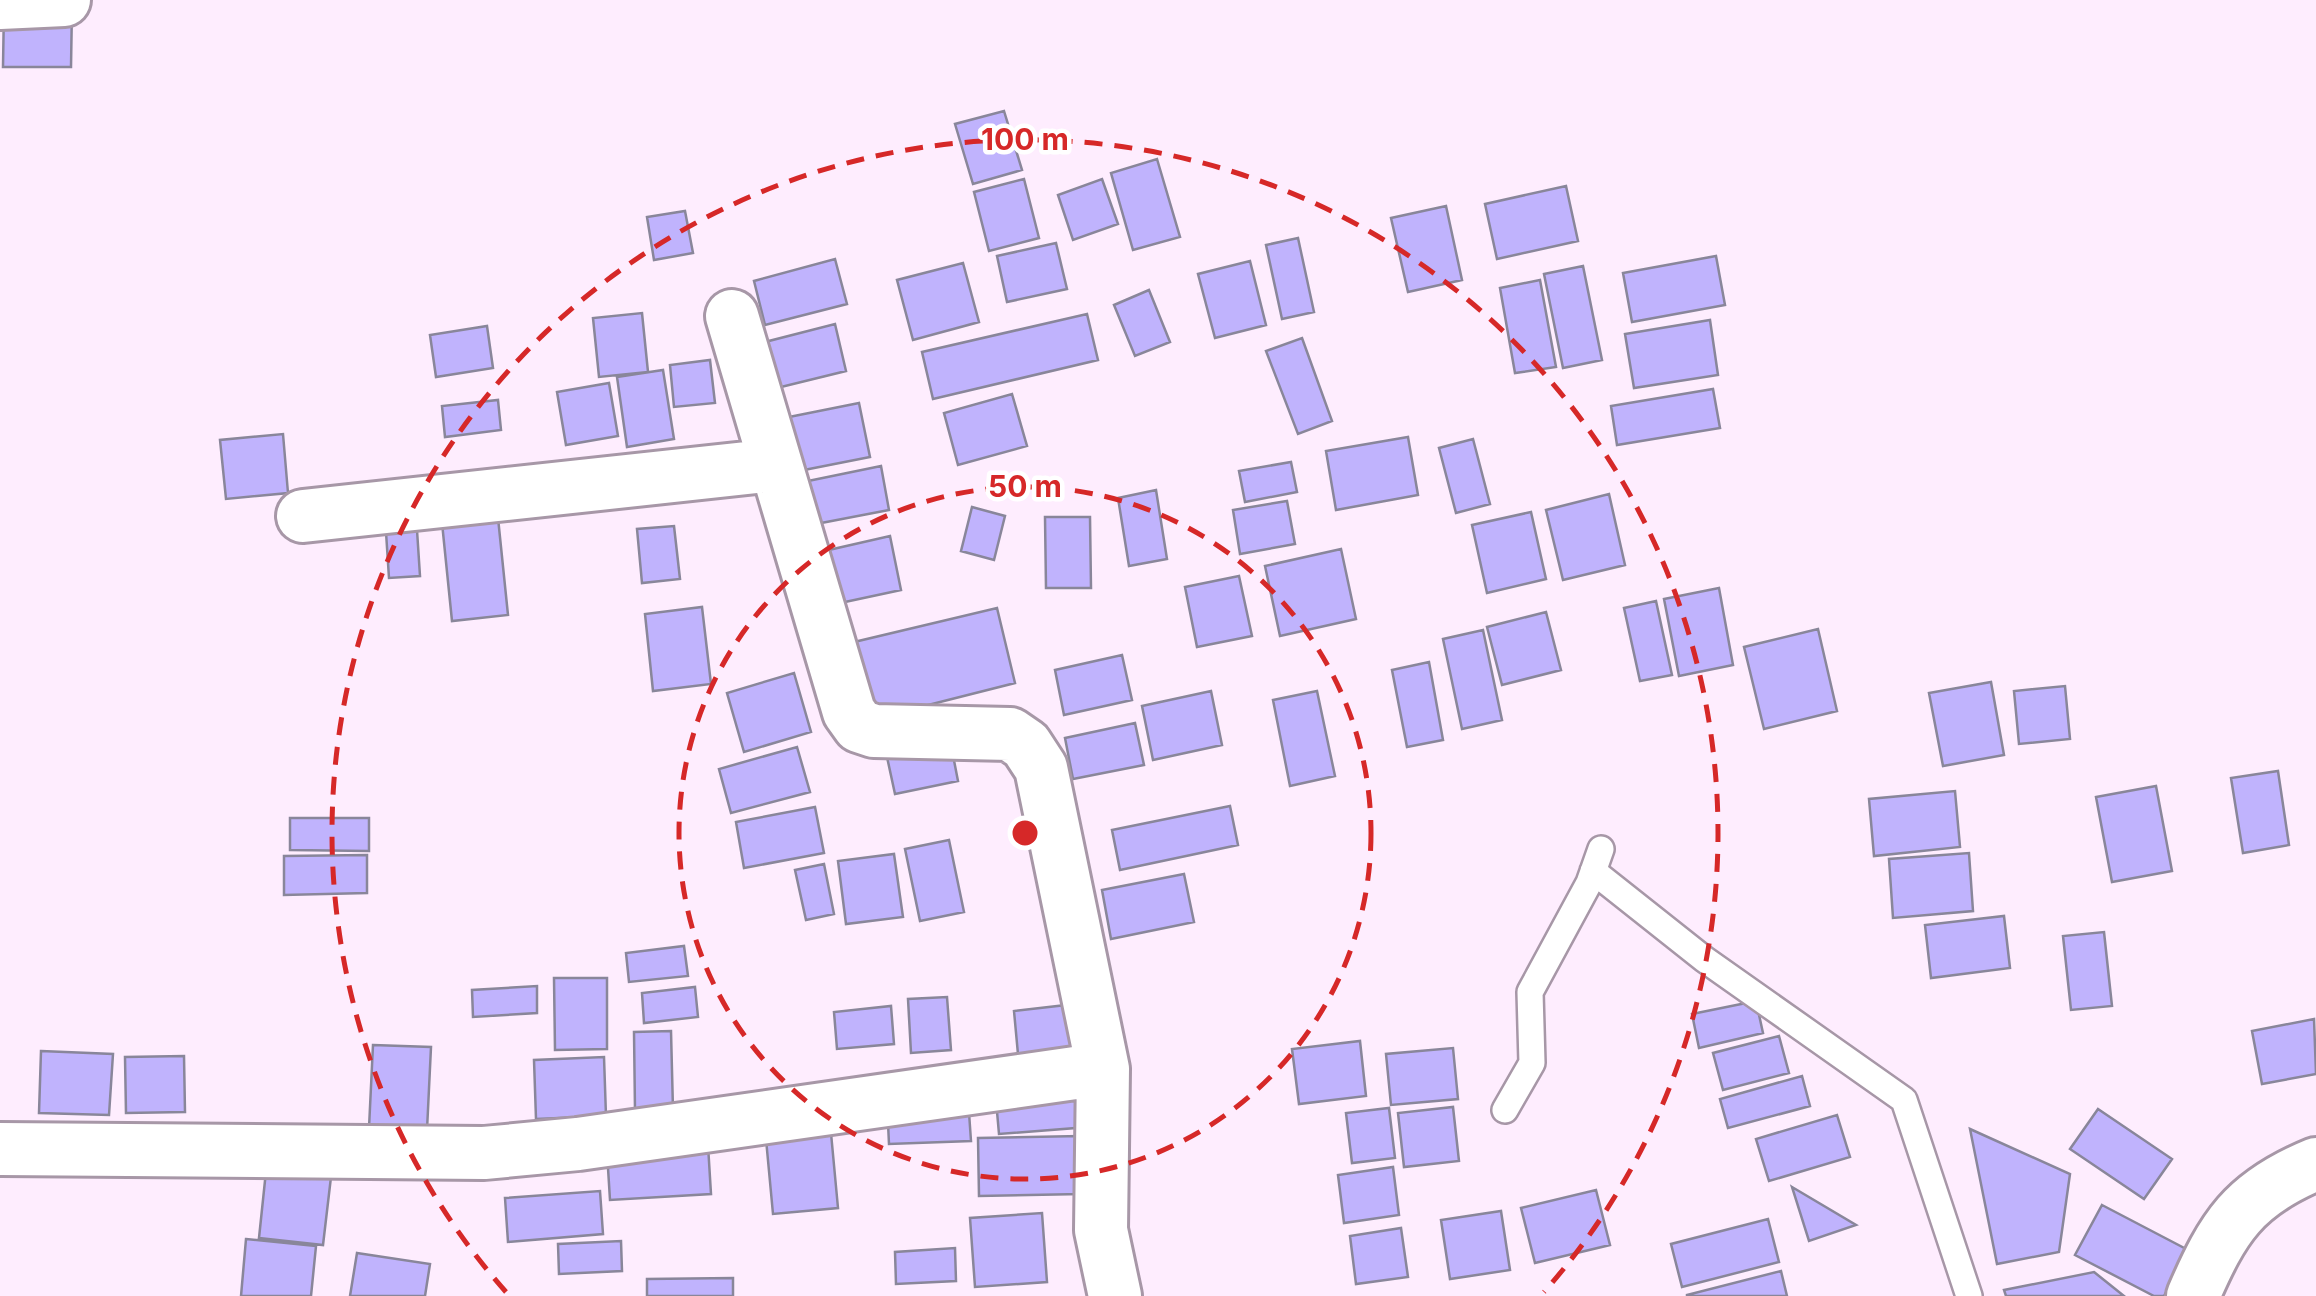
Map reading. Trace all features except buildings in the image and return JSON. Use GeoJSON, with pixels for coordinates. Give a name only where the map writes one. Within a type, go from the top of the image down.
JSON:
{"type":"FeatureCollection","features":[{"type":"Feature","properties":{"kind":"street"},"geometry":{"type":"LineString","coordinates":[[0,2],[64,0]]}},
{"type":"Feature","properties":{"kind":"street"},"geometry":{"type":"LineString","coordinates":[[732,316],[849,712],[859,726],[874,731],[1010,734],[1026,745],[1040,768],[1103,1069],[1102,1230],[1115,1296]]}},
{"type":"Feature","properties":{"kind":"street"},"geometry":{"type":"LineString","coordinates":[[303,516],[775,465]]}},
{"type":"Feature","properties":{"kind":"street"},"geometry":{"type":"LineString","coordinates":[[0,1148],[484,1152],[578,1144],[1103,1069]]}},
{"type":"Feature","properties":{"kind":"street"},"geometry":{"type":"LineString","coordinates":[[2193,1296],[2220,1234],[2251,1198],[2316,1164]]}},
{"type":"Feature","properties":{"kind":"lane"},"geometry":{"type":"LineString","coordinates":[[1505,1110],[1532,1063],[1530,992],[1597,860],[1704,959],[1904,1100],[1969,1296]]}}]}
